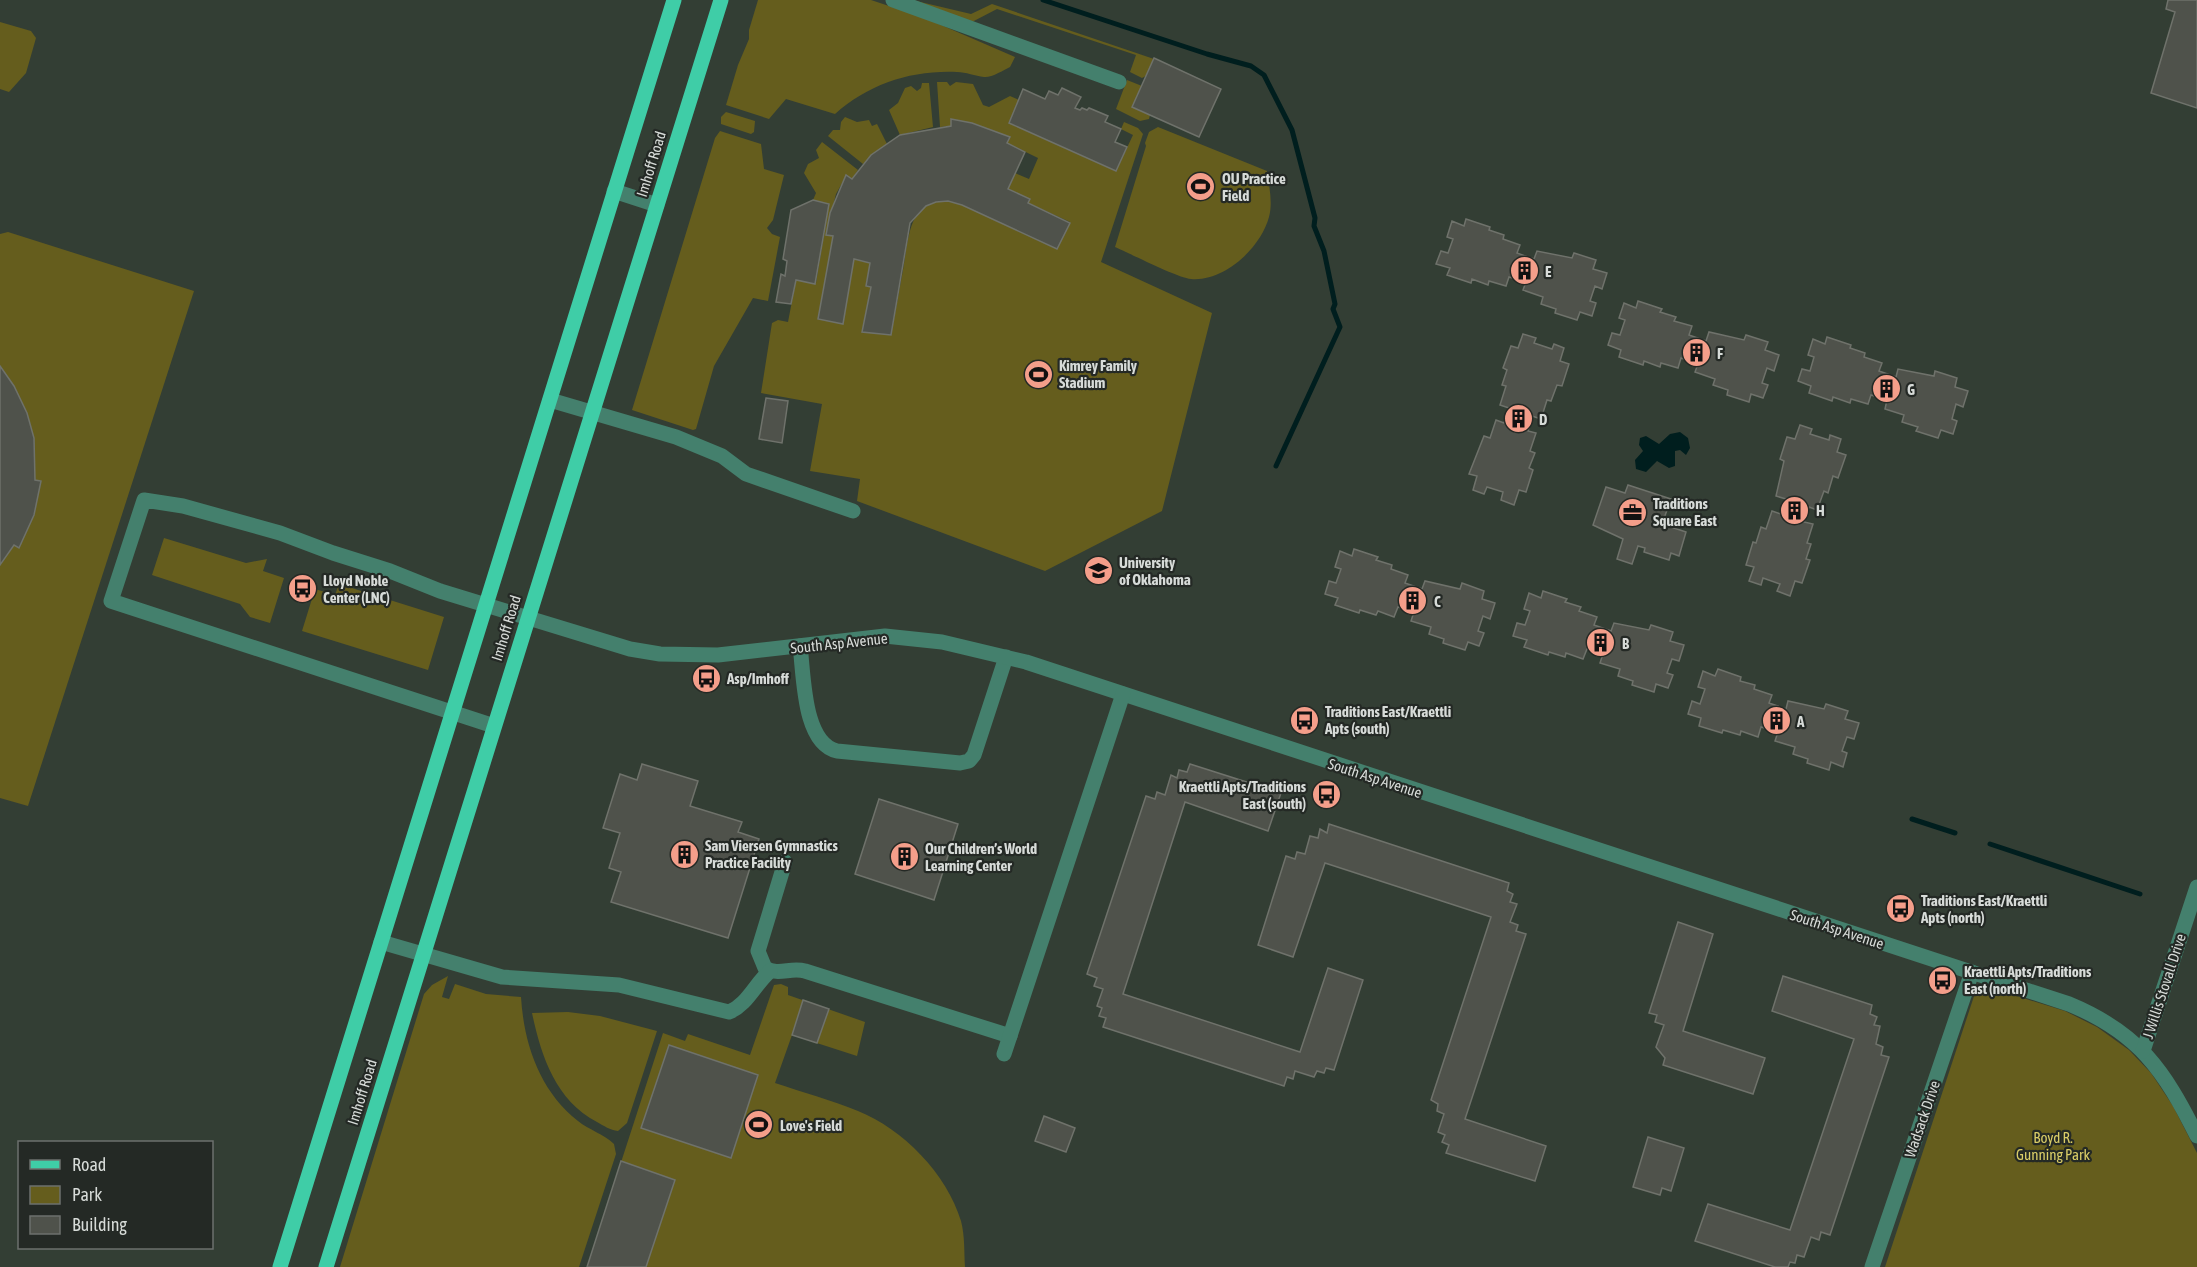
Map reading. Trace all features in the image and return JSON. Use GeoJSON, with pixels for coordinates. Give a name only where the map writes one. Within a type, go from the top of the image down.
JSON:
{"type":"FeatureCollection","features":[{"type":"Feature","properties":{"kind":"main road","name":"Imhoff Road"},"geometry":{"type":"LineString","coordinates":[[280,1267],[674,0]]}},
{"type":"Feature","properties":{"kind":"main road","name":"Imhoff Road"},"geometry":{"type":"LineString","coordinates":[[326,1267],[721,0]]}},
{"type":"Feature","properties":{"kind":"street"},"geometry":{"type":"LineString","coordinates":[[893,0],[1119,82]]}},
{"type":"Feature","properties":{"kind":"street"},"geometry":{"type":"LineString","coordinates":[[614,191],[657,205]]}},
{"type":"Feature","properties":{"kind":"street"},"geometry":{"type":"LineString","coordinates":[[550,400],[676,437],[722,456],[746,474],[853,511]]}},
{"type":"Feature","properties":{"kind":"street","name":"South Asp Avenue"},"geometry":{"type":"LineString","coordinates":[[452,714],[306,666],[221,635],[111,601],[144,500],[183,506],[280,533],[528,619],[605,643],[660,654],[743,654],[885,636],[942,642],[1006,657],[2051,997],[2094,1014],[2112,1025],[2143,1051],[2171,1085],[2197,1136]]}},
{"type":"Feature","properties":{"kind":"street"},"geometry":{"type":"LineString","coordinates":[[800,646],[811,721],[822,744],[837,751],[960,763],[969,761],[974,755],[1006,657]]}},
{"type":"Feature","properties":{"kind":"street"},"geometry":{"type":"LineString","coordinates":[[1005,1054],[1124,694]]}},
{"type":"Feature","properties":{"kind":"street"},"geometry":{"type":"LineString","coordinates":[[452,714],[494,726]]}},
{"type":"Feature","properties":{"kind":"street"},"geometry":{"type":"LineString","coordinates":[[770,971],[761,962],[758,951],[785,862]]}},
{"type":"Feature","properties":{"kind":"street","name":"J Willis Stovall Drive"},"geometry":{"type":"LineString","coordinates":[[2143,1051],[2197,887]]}},
{"type":"Feature","properties":{"kind":"street"},"geometry":{"type":"LineString","coordinates":[[381,942],[502,977],[619,985],[729,1012],[741,1007],[756,982],[770,971],[805,971],[1010,1036]]}},
{"type":"Feature","properties":{"kind":"street","name":"Wadsack Drive"},"geometry":{"type":"LineString","coordinates":[[1872,1267],[1972,972]]}},
{"type":"Feature","properties":{"kind":"shaded area","name":"University of Oklahoma"},"geometry":{"type":"Polygon","coordinates":[[[0,0],[2197,0],[2197,1267],[0,1267],[0,0]]]}},
{"type":"Feature","properties":{"kind":"green space"},"geometry":{"type":"Polygon","coordinates":[[[758,0],[871,0],[925,18],[1015,57],[1010,67],[987,77],[960,72],[907,76],[862,94],[835,114],[786,99],[769,119],[726,105],[738,65],[749,39],[749,30],[758,0]]]}},
{"type":"Feature","properties":{"kind":"green space"},"geometry":{"type":"Polygon","coordinates":[[[912,0],[971,14],[992,4],[1154,59],[1146,76],[1142,78],[1130,72],[1136,55],[997,9],[970,23],[912,0]]]}},
{"type":"Feature","properties":{"kind":"green space"},"geometry":{"type":"Polygon","coordinates":[[[0,22],[31,31],[36,38],[26,73],[9,92],[0,89],[0,22]]]}},
{"type":"Feature","properties":{"kind":"green space"},"geometry":{"type":"Polygon","coordinates":[[[1127,80],[1142,86],[1150,115],[1149,119],[1140,121],[1116,109],[1127,80]]]}},
{"type":"Feature","properties":{"kind":"green space","name":"Kimrey Family Stadium"},"geometry":{"type":"Polygon","coordinates":[[[937,82],[947,82],[950,86],[956,82],[973,84],[983,105],[989,107],[1010,96],[1019,100],[1009,123],[1116,171],[1133,135],[1121,129],[1124,122],[1138,128],[1143,134],[1101,262],[1212,313],[1162,511],[1045,571],[857,501],[860,479],[810,471],[822,404],[761,393],[772,323],[778,320],[788,322],[796,280],[816,283],[829,204],[813,200],[816,193],[804,173],[808,164],[819,158],[816,150],[822,142],[858,170],[852,179],[846,176],[836,194],[826,235],[833,236],[830,254],[870,263],[866,285],[871,287],[862,331],[891,335],[911,229],[922,209],[932,203],[945,202],[962,205],[1057,249],[1070,222],[1028,203],[1030,199],[1008,189],[1015,173],[1029,179],[1038,158],[1007,143],[1010,137],[972,123],[951,120],[951,126],[940,127],[937,82]]]}},
{"type":"Feature","properties":{"kind":"green space"},"geometry":{"type":"Polygon","coordinates":[[[922,83],[929,83],[933,127],[900,135],[889,110],[898,103],[905,88],[911,86],[917,91],[921,88],[922,83]]]}},
{"type":"Feature","properties":{"kind":"green space"},"geometry":{"type":"Polygon","coordinates":[[[726,112],[755,121],[754,132],[751,134],[721,124],[721,117],[726,112]]]}},
{"type":"Feature","properties":{"kind":"green space"},"geometry":{"type":"Polygon","coordinates":[[[845,117],[857,122],[869,120],[872,126],[877,124],[887,144],[863,164],[828,136],[833,130],[840,130],[841,122],[845,117]]]}},
{"type":"Feature","properties":{"kind":"green space","name":"OU Practice Field"},"geometry":{"type":"Polygon","coordinates":[[[1158,127],[1267,171],[1271,206],[1265,228],[1250,251],[1229,269],[1216,275],[1204,278],[1185,278],[1115,247],[1145,143],[1149,132],[1158,127]]]}},
{"type":"Feature","properties":{"kind":"green space"},"geometry":{"type":"Polygon","coordinates":[[[720,131],[761,144],[764,169],[784,175],[773,220],[767,228],[772,234],[780,237],[768,301],[753,298],[714,366],[696,429],[693,430],[632,410],[715,138],[720,131]]]}},
{"type":"Feature","properties":{"kind":"green space"},"geometry":{"type":"Polygon","coordinates":[[[8,232],[194,291],[28,806],[0,798],[0,234],[8,232]]]}},
{"type":"Feature","properties":{"kind":"green space"},"geometry":{"type":"Polygon","coordinates":[[[164,538],[246,563],[267,559],[263,571],[284,578],[270,623],[250,617],[240,604],[152,575],[164,538]]]}},
{"type":"Feature","properties":{"kind":"green space"},"geometry":{"type":"Polygon","coordinates":[[[339,584],[444,617],[428,670],[302,631],[315,589],[335,595],[339,584]]]}},
{"type":"Feature","properties":{"kind":"green space"},"geometry":{"type":"Polygon","coordinates":[[[448,976],[442,997],[449,999],[455,984],[486,994],[521,997],[530,1049],[536,1066],[553,1096],[578,1121],[614,1144],[616,1154],[579,1267],[340,1267],[424,994],[432,985],[448,976]]]}},
{"type":"Feature","properties":{"kind":"green space","name":"Love's Field"},"geometry":{"type":"Polygon","coordinates":[[[781,984],[788,987],[788,995],[865,1022],[857,1056],[792,1035],[775,1083],[858,1111],[875,1119],[907,1141],[934,1170],[954,1204],[961,1221],[964,1238],[965,1267],[587,1267],[663,1033],[685,1041],[688,1034],[750,1055],[774,985],[781,984]]]}},
{"type":"Feature","properties":{"kind":"green space","name":"Boyd R. Gunning Park"},"geometry":{"type":"Polygon","coordinates":[[[1978,984],[2065,1011],[2097,1027],[2129,1050],[2151,1073],[2173,1106],[2197,1153],[2197,1267],[1885,1267],[1978,984]]]}},
{"type":"Feature","properties":{"kind":"green space"},"geometry":{"type":"Polygon","coordinates":[[[568,1012],[600,1016],[657,1031],[627,1123],[618,1131],[597,1122],[570,1102],[560,1089],[545,1060],[532,1013],[568,1012]]]}},
{"type":"Feature","properties":{"kind":"water"},"geometry":{"type":"Polygon","coordinates":[[[1680,432],[1688,438],[1690,448],[1686,455],[1680,450],[1675,451],[1675,466],[1669,468],[1657,461],[1646,472],[1636,469],[1635,460],[1643,451],[1639,445],[1640,438],[1646,436],[1659,444],[1670,434],[1680,432]]]}},
{"type":"Feature","properties":{"kind":"building"},"geometry":{"type":"Polygon","coordinates":[[[2168,0],[2197,0],[2197,108],[2151,93],[2175,12],[2166,9],[2168,0]]]}},
{"type":"Feature","properties":{"kind":"building"},"geometry":{"type":"Polygon","coordinates":[[[1154,58],[1221,89],[1199,137],[1132,107],[1154,58]]]}},
{"type":"Feature","properties":{"kind":"building"},"geometry":{"type":"Polygon","coordinates":[[[1062,88],[1081,97],[1075,108],[1087,110],[1089,108],[1108,116],[1105,122],[1121,129],[1115,142],[1127,147],[1116,171],[1009,123],[1023,89],[1045,99],[1049,91],[1058,95],[1062,88]]]}},
{"type":"Feature","properties":{"kind":"building"},"geometry":{"type":"Polygon","coordinates":[[[951,119],[972,123],[1010,137],[1007,143],[1025,152],[1008,189],[1030,199],[1028,203],[1070,223],[1057,249],[962,205],[948,201],[936,202],[926,206],[910,223],[891,335],[862,332],[871,287],[866,286],[870,263],[854,259],[843,324],[818,319],[833,236],[826,235],[830,213],[846,175],[852,179],[871,155],[900,135],[951,126],[951,119]]]}},
{"type":"Feature","properties":{"kind":"building"},"geometry":{"type":"Polygon","coordinates":[[[813,200],[829,204],[815,284],[796,280],[791,304],[776,302],[781,274],[785,276],[787,261],[783,259],[791,210],[813,200]]]}},
{"type":"Feature","properties":{"kind":"building","name":"E"},"geometry":{"type":"Polygon","coordinates":[[[1466,219],[1490,227],[1489,230],[1504,235],[1503,239],[1520,245],[1517,253],[1534,259],[1537,251],[1572,258],[1574,253],[1596,260],[1593,269],[1607,273],[1602,289],[1595,286],[1590,301],[1596,303],[1592,316],[1580,312],[1577,320],[1555,313],[1556,309],[1541,304],[1543,297],[1523,290],[1526,282],[1509,277],[1506,286],[1489,281],[1488,285],[1472,279],[1471,283],[1447,275],[1450,268],[1436,264],[1441,251],[1448,253],[1453,239],[1447,237],[1452,221],[1464,226],[1466,219]]]}},
{"type":"Feature","properties":{"kind":"building","name":"F"},"geometry":{"type":"Polygon","coordinates":[[[1638,301],[1662,309],[1660,312],[1676,317],[1674,321],[1692,326],[1689,335],[1706,341],[1709,332],[1744,340],[1746,335],[1768,342],[1765,350],[1779,355],[1774,371],[1767,368],[1762,383],[1768,385],[1763,398],[1751,394],[1749,402],[1727,395],[1728,390],[1713,385],[1715,379],[1695,372],[1698,364],[1681,358],[1678,368],[1661,363],[1660,367],[1644,361],[1643,365],[1619,357],[1621,350],[1608,345],[1612,333],[1620,335],[1625,320],[1619,318],[1624,303],[1636,308],[1638,301]]]}},
{"type":"Feature","properties":{"kind":"building","name":"D"},"geometry":{"type":"Polygon","coordinates":[[[1523,334],[1536,338],[1534,343],[1552,349],[1554,344],[1564,348],[1560,361],[1569,364],[1562,386],[1557,385],[1551,401],[1547,400],[1541,419],[1532,416],[1528,431],[1536,433],[1530,451],[1535,453],[1529,468],[1533,470],[1526,492],[1519,490],[1514,505],[1501,500],[1503,492],[1487,487],[1484,494],[1473,490],[1477,476],[1469,474],[1484,436],[1490,438],[1496,420],[1504,423],[1509,408],[1500,405],[1506,386],[1502,385],[1507,370],[1503,368],[1511,346],[1518,348],[1523,334]]]}},
{"type":"Feature","properties":{"kind":"building","name":"G"},"geometry":{"type":"Polygon","coordinates":[[[1827,337],[1851,345],[1850,348],[1865,353],[1864,357],[1882,363],[1879,371],[1896,377],[1898,369],[1934,376],[1935,371],[1957,378],[1955,387],[1968,391],[1963,407],[1956,404],[1952,419],[1957,421],[1953,434],[1941,430],[1938,438],[1916,431],[1918,427],[1902,422],[1904,415],[1885,409],[1887,400],[1871,395],[1868,404],[1851,399],[1850,403],[1833,397],[1832,401],[1809,393],[1811,386],[1798,381],[1802,369],[1810,371],[1814,357],[1808,355],[1813,339],[1825,344],[1827,337]]]}},
{"type":"Feature","properties":{"kind":"building"},"geometry":{"type":"Polygon","coordinates":[[[0,366],[14,386],[27,413],[34,438],[35,480],[41,481],[34,515],[19,548],[14,545],[0,565],[0,366]]]}},
{"type":"Feature","properties":{"kind":"building"},"geometry":{"type":"Polygon","coordinates":[[[766,398],[788,401],[782,443],[759,439],[766,398]]]}},
{"type":"Feature","properties":{"kind":"building","name":"H"},"geometry":{"type":"Polygon","coordinates":[[[1800,425],[1812,429],[1810,434],[1829,440],[1830,435],[1841,439],[1837,452],[1846,455],[1838,478],[1833,476],[1828,493],[1824,491],[1817,510],[1809,507],[1804,522],[1813,524],[1807,543],[1811,544],[1806,559],[1810,560],[1802,583],[1795,581],[1790,596],[1777,591],[1780,584],[1763,578],[1761,585],[1749,581],[1754,567],[1746,565],[1753,542],[1756,543],[1761,527],[1766,529],[1772,511],[1781,514],[1786,499],[1776,496],[1784,461],[1780,459],[1787,437],[1795,439],[1800,425]]]}},
{"type":"Feature","properties":{"kind":"building","name":"Traditions Square East"},"geometry":{"type":"Polygon","coordinates":[[[1628,485],[1671,499],[1662,524],[1686,532],[1679,556],[1671,553],[1669,560],[1644,552],[1645,548],[1638,546],[1632,564],[1617,559],[1623,539],[1593,525],[1606,487],[1625,493],[1628,485]]]}},
{"type":"Feature","properties":{"kind":"building","name":"C"},"geometry":{"type":"Polygon","coordinates":[[[1354,549],[1378,557],[1376,560],[1392,565],[1391,569],[1408,575],[1405,583],[1422,589],[1425,581],[1460,589],[1462,583],[1484,591],[1482,599],[1495,603],[1490,619],[1483,616],[1478,631],[1484,633],[1479,646],[1468,642],[1465,650],[1443,643],[1444,639],[1429,634],[1431,627],[1411,621],[1414,612],[1398,607],[1394,617],[1378,611],[1376,615],[1360,610],[1359,613],[1335,605],[1338,598],[1325,594],[1329,581],[1336,583],[1341,569],[1335,567],[1340,551],[1352,556],[1354,549]]]}},
{"type":"Feature","properties":{"kind":"building","name":"B"},"geometry":{"type":"Polygon","coordinates":[[[1543,591],[1567,599],[1565,602],[1581,607],[1579,611],[1597,617],[1594,625],[1611,631],[1614,623],[1649,630],[1651,625],[1673,632],[1670,641],[1684,645],[1679,661],[1672,659],[1667,673],[1673,675],[1668,688],[1656,684],[1654,692],[1632,685],[1633,681],[1618,676],[1620,669],[1600,663],[1603,654],[1587,649],[1583,659],[1566,653],[1565,657],[1549,652],[1548,655],[1524,647],[1527,640],[1513,636],[1517,623],[1525,625],[1530,611],[1524,609],[1529,593],[1541,598],[1543,591]]]}},
{"type":"Feature","properties":{"kind":"building","name":"A"},"geometry":{"type":"Polygon","coordinates":[[[1718,669],[1741,677],[1740,681],[1755,685],[1754,689],[1772,695],[1769,703],[1786,709],[1788,701],[1824,709],[1826,704],[1848,711],[1845,719],[1859,723],[1854,739],[1847,737],[1842,751],[1847,753],[1843,767],[1831,762],[1829,770],[1807,763],[1808,759],[1793,754],[1795,747],[1775,741],[1778,732],[1761,727],[1758,737],[1741,731],[1740,735],[1723,730],[1722,733],[1699,726],[1701,718],[1688,714],[1692,701],[1700,704],[1705,689],[1698,687],[1703,671],[1715,676],[1718,669]]]}},
{"type":"Feature","properties":{"kind":"building","name":"Sam Viersen Gymnastics Practice Facility"},"geometry":{"type":"Polygon","coordinates":[[[642,764],[698,781],[690,806],[742,822],[738,832],[759,839],[728,938],[611,902],[621,872],[609,868],[620,833],[603,828],[620,774],[637,780],[642,764]]]}},
{"type":"Feature","properties":{"kind":"building"},"geometry":{"type":"Polygon","coordinates":[[[1190,764],[1281,793],[1268,831],[1185,802],[1123,994],[1300,1052],[1328,968],[1363,980],[1334,1070],[1326,1068],[1324,1073],[1317,1071],[1314,1077],[1295,1071],[1293,1079],[1287,1077],[1284,1086],[1103,1027],[1106,1018],[1099,1016],[1102,1008],[1097,1006],[1103,989],[1094,986],[1097,978],[1087,974],[1146,796],[1155,799],[1157,792],[1165,795],[1171,775],[1177,778],[1179,770],[1187,772],[1190,764]]]}},
{"type":"Feature","properties":{"kind":"building","name":"Our Children’s World Learning Center"},"geometry":{"type":"Polygon","coordinates":[[[879,799],[958,824],[934,900],[855,874],[879,799]]]}},
{"type":"Feature","properties":{"kind":"building"},"geometry":{"type":"Polygon","coordinates":[[[1329,824],[1509,883],[1507,891],[1513,894],[1510,902],[1517,904],[1510,922],[1518,925],[1516,931],[1526,934],[1465,1119],[1546,1146],[1535,1181],[1446,1153],[1449,1145],[1442,1142],[1445,1135],[1438,1132],[1444,1114],[1437,1111],[1438,1104],[1431,1100],[1491,917],[1325,863],[1293,957],[1258,945],[1286,856],[1295,859],[1297,852],[1305,854],[1310,836],[1318,838],[1320,829],[1327,833],[1329,824]]]}},
{"type":"Feature","properties":{"kind":"building"},"geometry":{"type":"Polygon","coordinates":[[[1678,922],[1713,934],[1683,1031],[1765,1058],[1753,1094],[1663,1065],[1665,1058],[1656,1047],[1664,1025],[1655,1022],[1657,1015],[1649,1013],[1678,922]]]}},
{"type":"Feature","properties":{"kind":"building"},"geometry":{"type":"Polygon","coordinates":[[[1783,976],[1872,1005],[1870,1014],[1877,1017],[1874,1025],[1880,1026],[1876,1044],[1883,1047],[1881,1055],[1889,1057],[1830,1235],[1821,1232],[1819,1240],[1811,1237],[1804,1257],[1797,1255],[1795,1263],[1790,1262],[1788,1267],[1775,1267],[1695,1241],[1708,1204],[1790,1230],[1854,1039],[1772,1011],[1783,976]]]}},
{"type":"Feature","properties":{"kind":"building"},"geometry":{"type":"Polygon","coordinates":[[[803,1000],[829,1009],[817,1043],[792,1035],[803,1000]]]}},
{"type":"Feature","properties":{"kind":"building"},"geometry":{"type":"Polygon","coordinates":[[[669,1045],[758,1075],[731,1158],[641,1128],[669,1045]]]}},
{"type":"Feature","properties":{"kind":"building"},"geometry":{"type":"Polygon","coordinates":[[[1044,1116],[1075,1128],[1066,1152],[1035,1141],[1044,1116]]]}},
{"type":"Feature","properties":{"kind":"building"},"geometry":{"type":"Polygon","coordinates":[[[1648,1137],[1684,1148],[1671,1191],[1662,1188],[1660,1195],[1633,1187],[1648,1137]]]}},
{"type":"Feature","properties":{"kind":"building"},"geometry":{"type":"Polygon","coordinates":[[[621,1161],[675,1180],[646,1267],[587,1267],[621,1161]]]}},
{"type":"Feature","properties":{"kind":"waterway"},"geometry":{"type":"LineString","coordinates":[[1043,0],[1207,54],[1251,66],[1264,75],[1292,130],[1315,218],[1314,226],[1324,251],[1335,304],[1333,309],[1340,327],[1276,466]]}},
{"type":"Feature","properties":{"kind":"waterway"},"geometry":{"type":"LineString","coordinates":[[1912,819],[1955,833]]}},
{"type":"Feature","properties":{"kind":"waterway"},"geometry":{"type":"LineString","coordinates":[[1990,844],[2140,894]]}},
{"type":"Feature","properties":{"kind":"place","name":"OU Practice Field"},"geometry":{"type":"Point","coordinates":[1201,187]}},
{"type":"Feature","properties":{"kind":"place","name":"E"},"geometry":{"type":"Point","coordinates":[1524,271]}},
{"type":"Feature","properties":{"kind":"place","name":"F"},"geometry":{"type":"Point","coordinates":[1696,353]}},
{"type":"Feature","properties":{"kind":"place","name":"Kimrey Family Stadium"},"geometry":{"type":"Point","coordinates":[1038,374]}},
{"type":"Feature","properties":{"kind":"place","name":"G"},"geometry":{"type":"Point","coordinates":[1886,389]}},
{"type":"Feature","properties":{"kind":"place","name":"D"},"geometry":{"type":"Point","coordinates":[1518,419]}},
{"type":"Feature","properties":{"kind":"place","name":"H"},"geometry":{"type":"Point","coordinates":[1795,510]}},
{"type":"Feature","properties":{"kind":"place","name":"Traditions Square East"},"geometry":{"type":"Point","coordinates":[1632,512]}},
{"type":"Feature","properties":{"kind":"place","name":"University of Oklahoma"},"geometry":{"type":"Point","coordinates":[1098,571]}},
{"type":"Feature","properties":{"kind":"place","name":"Lloyd Noble Center (LNC)"},"geometry":{"type":"Point","coordinates":[302,589]}},
{"type":"Feature","properties":{"kind":"place","name":"C"},"geometry":{"type":"Point","coordinates":[1413,601]}},
{"type":"Feature","properties":{"kind":"place","name":"B"},"geometry":{"type":"Point","coordinates":[1601,643]}},
{"type":"Feature","properties":{"kind":"place","name":"Asp/Imhoff"},"geometry":{"type":"Point","coordinates":[706,678]}},
{"type":"Feature","properties":{"kind":"place","name":"Traditions East/Kraettli Apts (south)"},"geometry":{"type":"Point","coordinates":[1304,720]}},
{"type":"Feature","properties":{"kind":"place","name":"A"},"geometry":{"type":"Point","coordinates":[1776,721]}},
{"type":"Feature","properties":{"kind":"place","name":"Kraettli Apts/Traditions East (south)"},"geometry":{"type":"Point","coordinates":[1327,795]}},
{"type":"Feature","properties":{"kind":"place","name":"Sam Viersen Gymnastics Practice Facility"},"geometry":{"type":"Point","coordinates":[684,854]}},
{"type":"Feature","properties":{"kind":"place","name":"Our Children’s World Learning Center"},"geometry":{"type":"Point","coordinates":[904,857]}},
{"type":"Feature","properties":{"kind":"place","name":"Traditions East/Kraettli Apts (north)"},"geometry":{"type":"Point","coordinates":[1900,909]}},
{"type":"Feature","properties":{"kind":"place","name":"Kraettli Apts/Traditions East (north)"},"geometry":{"type":"Point","coordinates":[1943,980]}},
{"type":"Feature","properties":{"kind":"place","name":"Love's Field"},"geometry":{"type":"Point","coordinates":[759,1125]}}]}
